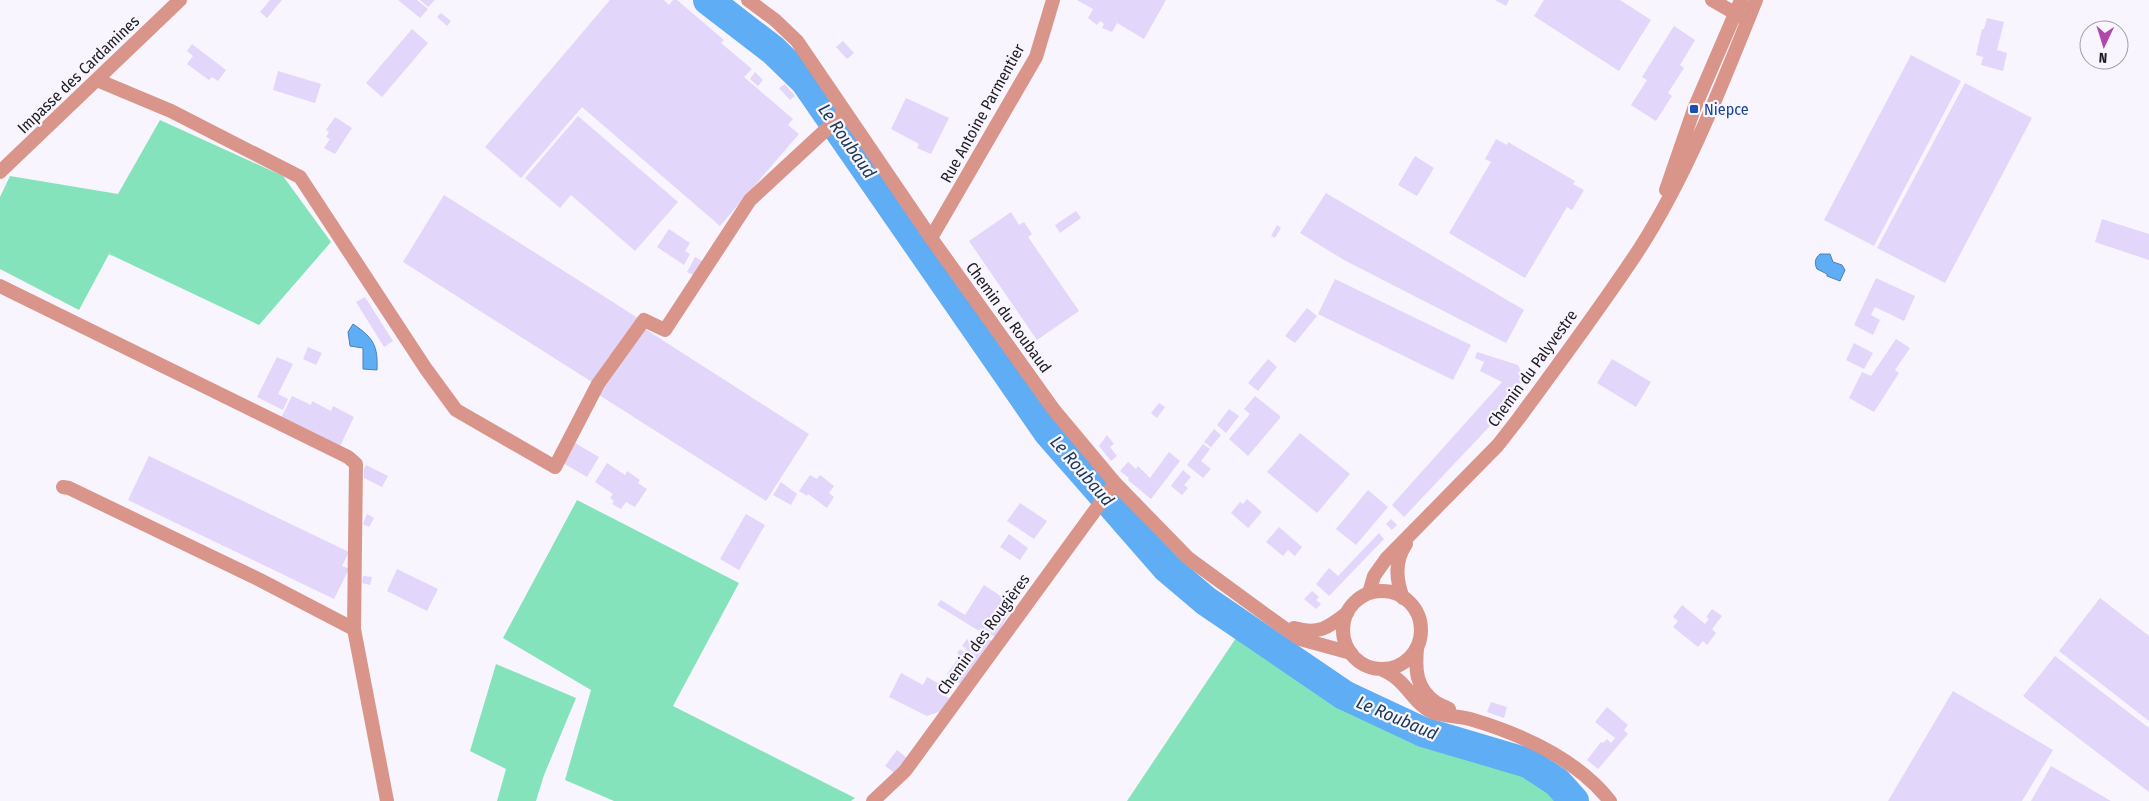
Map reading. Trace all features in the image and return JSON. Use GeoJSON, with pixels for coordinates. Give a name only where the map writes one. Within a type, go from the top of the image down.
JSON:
{"type":"FeatureCollection","features":[{"type":"Feature","properties":{"kind":"street","name":"Impasse des Cardamines"},"geometry":{"type":"LineString","coordinates":[[0,172],[180,0]]}},
{"type":"Feature","properties":{"kind":"street","name":"Chemin du Roubaud"},"geometry":{"type":"LineString","coordinates":[[748,0],[775,20],[796,41],[931,238],[1054,410],[1113,487],[1188,558],[1277,623],[1300,639],[1351,653]]}},
{"type":"Feature","properties":{"kind":"street","name":"Rue Antoine Parmentier"},"geometry":{"type":"LineString","coordinates":[[931,238],[1036,57],[1053,0]]}},
{"type":"Feature","properties":{"kind":"street"},"geometry":{"type":"LineString","coordinates":[[1712,0],[1734,14],[1748,20]]}},
{"type":"Feature","properties":{"kind":"street","name":"Chemin du Palyvestre"},"geometry":{"type":"LineString","coordinates":[[1660,212],[1670,173],[1694,110],[1741,0]]}},
{"type":"Feature","properties":{"kind":"street","name":"Chemin du Palyvestre"},"geometry":{"type":"LineString","coordinates":[[1370,594],[1374,576],[1378,569],[1498,444],[1519,418],[1640,247],[1696,144],[1756,0]]}},
{"type":"Feature","properties":{"kind":"street"},"geometry":{"type":"LineString","coordinates":[[97,80],[171,111],[300,177],[426,369],[456,410],[555,467],[598,384],[644,320],[665,330],[750,200],[844,112]]}},
{"type":"Feature","properties":{"kind":"street"},"geometry":{"type":"LineString","coordinates":[[0,286],[339,453],[356,464],[354,629],[387,801]]}},
{"type":"Feature","properties":{"kind":"street","name":"Chemin des Rougières"},"geometry":{"type":"LineString","coordinates":[[873,801],[905,771],[1113,487]]}},
{"type":"Feature","properties":{"kind":"street"},"geometry":{"type":"LineString","coordinates":[[63,488],[70,488],[196,549],[354,629]]}},
{"type":"Feature","properties":{"kind":"street","name":"Chemin du Palyvestre"},"geometry":{"type":"LineString","coordinates":[[1403,598],[1397,574],[1398,562],[1402,550],[1415,531]]}},
{"type":"Feature","properties":{"kind":"street"},"geometry":{"type":"LineString","coordinates":[[1465,718],[1436,704],[1427,695],[1418,680],[1415,672],[1417,647],[1421,635],[1420,622],[1416,611],[1403,598],[1385,591],[1370,594],[1354,603],[1347,613],[1343,624],[1343,635],[1346,646],[1363,664],[1390,672],[1398,678],[1423,706],[1432,711],[1494,726],[1536,744],[1578,769],[1610,801]]}},
{"type":"Feature","properties":{"kind":"street","name":"Chemin du Roubaud"},"geometry":{"type":"LineString","coordinates":[[1277,623],[1313,632],[1331,625],[1347,613]]}},
{"type":"Feature","properties":{"kind":"street"},"geometry":{"type":"LineString","coordinates":[[1380,669],[1388,669],[1400,665],[1410,657],[1417,647]]}},
{"type":"Feature","properties":{"kind":"green space"},"geometry":{"type":"Polygon","coordinates":[[[160,120],[283,176],[331,242],[259,325],[109,254],[79,310],[0,269],[0,197],[10,176],[118,194],[160,120]]]}},
{"type":"Feature","properties":{"kind":"green space"},"geometry":{"type":"Polygon","coordinates":[[[577,500],[739,583],[673,706],[855,798],[851,801],[614,801],[565,780],[591,690],[503,638],[577,500]]]}},
{"type":"Feature","properties":{"kind":"green space"},"geometry":{"type":"Polygon","coordinates":[[[1236,638],[1348,709],[1426,738],[1518,767],[1549,788],[1561,801],[1127,801],[1236,638]]]}},
{"type":"Feature","properties":{"kind":"green space"},"geometry":{"type":"Polygon","coordinates":[[[496,664],[576,698],[544,775],[536,801],[497,801],[506,769],[470,751],[496,664]]]}},
{"type":"Feature","properties":{"kind":"water"},"geometry":{"type":"Polygon","coordinates":[[[1820,254],[1830,254],[1833,262],[1842,265],[1845,270],[1840,281],[1827,276],[1827,274],[1817,269],[1816,261],[1820,254]]]}},
{"type":"Feature","properties":{"kind":"water"},"geometry":{"type":"Polygon","coordinates":[[[353,324],[366,334],[373,343],[377,355],[377,370],[363,369],[363,348],[350,346],[348,332],[353,324]]]}},
{"type":"Feature","properties":{"kind":"building"},"geometry":{"type":"Polygon","coordinates":[[[270,0],[282,0],[267,18],[260,12],[270,0]]]}},
{"type":"Feature","properties":{"kind":"building"},"geometry":{"type":"Polygon","coordinates":[[[398,0],[417,0],[428,9],[420,18],[398,0]]]}},
{"type":"Feature","properties":{"kind":"building"},"geometry":{"type":"Polygon","coordinates":[[[420,0],[435,0],[428,7],[420,0]]]}},
{"type":"Feature","properties":{"kind":"building"},"geometry":{"type":"Polygon","coordinates":[[[610,0],[664,0],[669,5],[673,0],[677,0],[724,40],[721,43],[752,69],[744,77],[793,119],[788,125],[799,134],[720,226],[582,107],[521,178],[485,147],[610,0]]]}},
{"type":"Feature","properties":{"kind":"building"},"geometry":{"type":"Polygon","coordinates":[[[1077,0],[1166,0],[1144,39],[1117,23],[1112,32],[1102,28],[1104,24],[1100,21],[1097,25],[1088,18],[1093,9],[1077,0]]]}},
{"type":"Feature","properties":{"kind":"building"},"geometry":{"type":"Polygon","coordinates":[[[1495,0],[1509,0],[1506,6],[1495,0]]]}},
{"type":"Feature","properties":{"kind":"building"},"geometry":{"type":"Polygon","coordinates":[[[1544,0],[1620,0],[1651,20],[1619,71],[1534,16],[1544,0]]]}},
{"type":"Feature","properties":{"kind":"building"},"geometry":{"type":"Polygon","coordinates":[[[441,13],[451,21],[447,26],[437,17],[441,13]]]}},
{"type":"Feature","properties":{"kind":"building"},"geometry":{"type":"Polygon","coordinates":[[[1987,18],[2004,22],[1997,50],[2007,53],[2003,71],[1981,65],[1983,57],[1976,55],[1982,29],[1984,29],[1987,18]]]}},
{"type":"Feature","properties":{"kind":"building"},"geometry":{"type":"Polygon","coordinates":[[[1674,26],[1695,40],[1680,65],[1684,68],[1668,93],[1672,96],[1656,121],[1631,105],[1647,80],[1642,77],[1674,26]]]}},
{"type":"Feature","properties":{"kind":"building"},"geometry":{"type":"Polygon","coordinates":[[[412,29],[428,43],[382,97],[366,83],[412,29]]]}},
{"type":"Feature","properties":{"kind":"building"},"geometry":{"type":"Polygon","coordinates":[[[843,41],[854,53],[847,59],[836,47],[843,41]]]}},
{"type":"Feature","properties":{"kind":"building"},"geometry":{"type":"Polygon","coordinates":[[[192,44],[226,70],[218,81],[212,77],[209,80],[187,64],[193,56],[187,51],[192,44]]]}},
{"type":"Feature","properties":{"kind":"building"},"geometry":{"type":"Polygon","coordinates":[[[1911,55],[1961,81],[1874,246],[1824,220],[1911,55]]]}},
{"type":"Feature","properties":{"kind":"building"},"geometry":{"type":"Polygon","coordinates":[[[278,71],[321,84],[315,103],[273,90],[278,71]]]}},
{"type":"Feature","properties":{"kind":"building"},"geometry":{"type":"Polygon","coordinates":[[[755,72],[763,80],[758,86],[750,79],[755,72]]]}},
{"type":"Feature","properties":{"kind":"building"},"geometry":{"type":"Polygon","coordinates":[[[1965,83],[2032,118],[1945,283],[1877,248],[1965,83]]]}},
{"type":"Feature","properties":{"kind":"building"},"geometry":{"type":"Polygon","coordinates":[[[785,84],[795,96],[790,100],[779,88],[785,84]]]}},
{"type":"Feature","properties":{"kind":"building"},"geometry":{"type":"Polygon","coordinates":[[[906,98],[949,118],[931,154],[917,148],[919,144],[891,129],[906,98]]]}},
{"type":"Feature","properties":{"kind":"building"},"geometry":{"type":"Polygon","coordinates":[[[578,116],[678,202],[635,251],[571,195],[560,208],[525,178],[578,116]]]}},
{"type":"Feature","properties":{"kind":"building"},"geometry":{"type":"Polygon","coordinates":[[[335,117],[352,128],[335,154],[324,148],[330,139],[326,137],[329,132],[326,130],[335,117]]]}},
{"type":"Feature","properties":{"kind":"building"},"geometry":{"type":"Polygon","coordinates":[[[1496,139],[1507,145],[1508,142],[1575,181],[1573,184],[1584,190],[1572,210],[1567,207],[1525,278],[1449,233],[1491,162],[1485,159],[1496,139]]]}},
{"type":"Feature","properties":{"kind":"building"},"geometry":{"type":"Polygon","coordinates":[[[1415,156],[1434,168],[1417,196],[1398,185],[1415,156]]]}},
{"type":"Feature","properties":{"kind":"building"},"geometry":{"type":"Polygon","coordinates":[[[1326,193],[1524,310],[1506,343],[1344,260],[1300,233],[1326,193]]]}},
{"type":"Feature","properties":{"kind":"building"},"geometry":{"type":"Polygon","coordinates":[[[444,195],[638,318],[612,358],[609,356],[592,382],[403,262],[444,195]]]}},
{"type":"Feature","properties":{"kind":"building"},"geometry":{"type":"Polygon","coordinates":[[[1076,211],[1081,218],[1060,233],[1055,225],[1076,211]]]}},
{"type":"Feature","properties":{"kind":"building"},"geometry":{"type":"Polygon","coordinates":[[[1011,212],[1019,225],[1024,222],[1032,234],[1028,237],[1079,311],[1037,340],[969,241],[1011,212]]]}},
{"type":"Feature","properties":{"kind":"building"},"geometry":{"type":"Polygon","coordinates":[[[2102,219],[2149,234],[2149,260],[2095,242],[2102,219]]]}},
{"type":"Feature","properties":{"kind":"building"},"geometry":{"type":"Polygon","coordinates":[[[1277,225],[1281,228],[1275,238],[1271,236],[1277,225]]]}},
{"type":"Feature","properties":{"kind":"building"},"geometry":{"type":"Polygon","coordinates":[[[669,229],[690,243],[685,251],[690,254],[684,265],[657,247],[669,229]]]}},
{"type":"Feature","properties":{"kind":"building"},"geometry":{"type":"Polygon","coordinates":[[[695,257],[706,263],[699,278],[687,272],[695,257]]]}},
{"type":"Feature","properties":{"kind":"building"},"geometry":{"type":"Polygon","coordinates":[[[1876,278],[1915,296],[1904,321],[1875,307],[1871,315],[1880,320],[1873,335],[1854,325],[1876,278]]]}},
{"type":"Feature","properties":{"kind":"building"},"geometry":{"type":"Polygon","coordinates":[[[1335,279],[1471,345],[1453,380],[1318,314],[1335,279]]]}},
{"type":"Feature","properties":{"kind":"building"},"geometry":{"type":"Polygon","coordinates":[[[365,297],[393,341],[384,347],[356,302],[365,297]]]}},
{"type":"Feature","properties":{"kind":"building"},"geometry":{"type":"Polygon","coordinates":[[[1307,308],[1317,316],[1295,343],[1285,336],[1307,308]]]}},
{"type":"Feature","properties":{"kind":"building"},"geometry":{"type":"Polygon","coordinates":[[[642,327],[809,434],[766,501],[599,395],[642,327]]]}},
{"type":"Feature","properties":{"kind":"building"},"geometry":{"type":"Polygon","coordinates":[[[1896,339],[1910,348],[1895,370],[1899,373],[1874,412],[1849,398],[1862,372],[1871,376],[1896,339]]]}},
{"type":"Feature","properties":{"kind":"building"},"geometry":{"type":"Polygon","coordinates":[[[1854,343],[1873,353],[1864,369],[1846,360],[1854,343]]]}},
{"type":"Feature","properties":{"kind":"building"},"geometry":{"type":"Polygon","coordinates":[[[308,347],[322,353],[316,365],[303,359],[308,347]]]}},
{"type":"Feature","properties":{"kind":"building"},"geometry":{"type":"Polygon","coordinates":[[[1477,352],[1518,365],[1524,378],[1505,410],[1404,517],[1392,505],[1502,382],[1480,371],[1484,362],[1475,358],[1477,352]]]}},
{"type":"Feature","properties":{"kind":"building"},"geometry":{"type":"Polygon","coordinates":[[[277,357],[293,364],[278,394],[288,399],[283,410],[257,397],[277,357]]]}},
{"type":"Feature","properties":{"kind":"building"},"geometry":{"type":"Polygon","coordinates":[[[1268,359],[1277,367],[1258,391],[1248,383],[1268,359]]]}},
{"type":"Feature","properties":{"kind":"building"},"geometry":{"type":"Polygon","coordinates":[[[1612,359],[1651,382],[1636,407],[1597,383],[1612,359]]]}},
{"type":"Feature","properties":{"kind":"building"},"geometry":{"type":"Polygon","coordinates":[[[292,396],[311,405],[312,401],[331,411],[333,406],[354,417],[340,446],[281,418],[292,396]]]}},
{"type":"Feature","properties":{"kind":"building"},"geometry":{"type":"Polygon","coordinates":[[[1255,396],[1280,416],[1280,418],[1248,456],[1229,439],[1250,414],[1244,409],[1255,396]]]}},
{"type":"Feature","properties":{"kind":"building"},"geometry":{"type":"Polygon","coordinates":[[[1159,403],[1165,407],[1157,418],[1151,413],[1159,403]]]}},
{"type":"Feature","properties":{"kind":"building"},"geometry":{"type":"Polygon","coordinates":[[[1229,409],[1239,416],[1226,433],[1217,425],[1229,409]]]}},
{"type":"Feature","properties":{"kind":"building"},"geometry":{"type":"Polygon","coordinates":[[[1214,429],[1221,435],[1211,447],[1204,442],[1214,429]]]}},
{"type":"Feature","properties":{"kind":"building"},"geometry":{"type":"Polygon","coordinates":[[[1300,433],[1350,474],[1317,513],[1267,472],[1300,433]]]}},
{"type":"Feature","properties":{"kind":"building"},"geometry":{"type":"Polygon","coordinates":[[[1107,435],[1114,444],[1110,447],[1117,456],[1111,461],[1099,446],[1107,435]]]}},
{"type":"Feature","properties":{"kind":"building"},"geometry":{"type":"Polygon","coordinates":[[[575,443],[599,457],[587,477],[563,463],[575,443]]]}},
{"type":"Feature","properties":{"kind":"building"},"geometry":{"type":"Polygon","coordinates":[[[1203,444],[1210,449],[1201,461],[1211,469],[1203,478],[1187,465],[1203,444]]]}},
{"type":"Feature","properties":{"kind":"building"},"geometry":{"type":"Polygon","coordinates":[[[1169,452],[1180,461],[1151,499],[1120,471],[1128,462],[1136,469],[1138,466],[1150,478],[1169,452]]]}},
{"type":"Feature","properties":{"kind":"building"},"geometry":{"type":"Polygon","coordinates":[[[149,456],[349,552],[342,566],[349,569],[334,599],[128,500],[149,456]]]}},
{"type":"Feature","properties":{"kind":"building"},"geometry":{"type":"Polygon","coordinates":[[[607,463],[625,475],[627,471],[640,480],[638,483],[647,489],[635,507],[626,502],[621,509],[612,504],[614,501],[610,498],[613,494],[595,482],[607,463]]]}},
{"type":"Feature","properties":{"kind":"building"},"geometry":{"type":"Polygon","coordinates":[[[366,465],[388,476],[382,487],[364,478],[366,465]]]}},
{"type":"Feature","properties":{"kind":"building"},"geometry":{"type":"Polygon","coordinates":[[[1183,470],[1191,477],[1184,485],[1188,488],[1182,495],[1171,486],[1183,470]]]}},
{"type":"Feature","properties":{"kind":"building"},"geometry":{"type":"Polygon","coordinates":[[[810,475],[817,479],[820,475],[834,486],[829,493],[834,497],[827,508],[808,494],[807,496],[799,491],[810,475]]]}},
{"type":"Feature","properties":{"kind":"building"},"geometry":{"type":"Polygon","coordinates":[[[781,482],[797,494],[791,505],[773,495],[781,482]]]}},
{"type":"Feature","properties":{"kind":"building"},"geometry":{"type":"Polygon","coordinates":[[[1368,490],[1388,507],[1356,545],[1336,529],[1368,490]]]}},
{"type":"Feature","properties":{"kind":"building"},"geometry":{"type":"Polygon","coordinates":[[[1247,499],[1262,512],[1248,528],[1231,513],[1240,502],[1243,504],[1247,499]]]}},
{"type":"Feature","properties":{"kind":"building"},"geometry":{"type":"Polygon","coordinates":[[[1020,503],[1047,521],[1034,539],[1007,521],[1020,503]]]}},
{"type":"Feature","properties":{"kind":"building"},"geometry":{"type":"Polygon","coordinates":[[[367,514],[374,518],[369,527],[363,524],[367,514]]]}},
{"type":"Feature","properties":{"kind":"building"},"geometry":{"type":"Polygon","coordinates":[[[746,514],[765,525],[739,570],[720,559],[746,514]]]}},
{"type":"Feature","properties":{"kind":"building"},"geometry":{"type":"Polygon","coordinates":[[[1391,519],[1397,525],[1392,530],[1386,524],[1391,519]]]}},
{"type":"Feature","properties":{"kind":"building"},"geometry":{"type":"Polygon","coordinates":[[[1279,527],[1302,547],[1295,556],[1288,550],[1283,556],[1266,542],[1279,527]]]}},
{"type":"Feature","properties":{"kind":"building"},"geometry":{"type":"Polygon","coordinates":[[[1379,533],[1384,539],[1329,596],[1316,584],[1329,568],[1338,576],[1379,533]]]}},
{"type":"Feature","properties":{"kind":"building"},"geometry":{"type":"Polygon","coordinates":[[[1009,534],[1028,548],[1020,560],[1000,547],[1009,534]]]}},
{"type":"Feature","properties":{"kind":"building"},"geometry":{"type":"Polygon","coordinates":[[[397,569],[438,589],[427,611],[387,591],[397,569]]]}},
{"type":"Feature","properties":{"kind":"building"},"geometry":{"type":"Polygon","coordinates":[[[363,576],[372,577],[370,585],[362,583],[363,576]]]}},
{"type":"Feature","properties":{"kind":"building"},"geometry":{"type":"Polygon","coordinates":[[[984,585],[1014,605],[995,637],[981,628],[979,631],[937,605],[941,600],[965,615],[984,585]]]}},
{"type":"Feature","properties":{"kind":"building"},"geometry":{"type":"Polygon","coordinates":[[[1312,591],[1319,597],[1316,600],[1321,604],[1316,609],[1304,599],[1312,591]]]}},
{"type":"Feature","properties":{"kind":"building"},"geometry":{"type":"Polygon","coordinates":[[[2100,598],[2149,636],[2149,721],[2059,651],[2100,598]]]}},
{"type":"Feature","properties":{"kind":"building"},"geometry":{"type":"Polygon","coordinates":[[[1682,605],[1705,624],[1709,619],[1706,617],[1712,609],[1722,616],[1712,629],[1716,633],[1707,645],[1703,641],[1698,647],[1673,627],[1678,621],[1673,617],[1682,605]]]}},
{"type":"Feature","properties":{"kind":"building"},"geometry":{"type":"Polygon","coordinates":[[[984,635],[992,641],[960,684],[947,674],[958,659],[956,658],[959,655],[957,653],[960,649],[964,652],[967,649],[962,646],[967,639],[977,646],[984,635]]]}},
{"type":"Feature","properties":{"kind":"building"},"geometry":{"type":"Polygon","coordinates":[[[2055,656],[2149,728],[2149,792],[2023,696],[2055,656]]]}},
{"type":"Feature","properties":{"kind":"building"},"geometry":{"type":"Polygon","coordinates":[[[901,673],[923,685],[927,677],[943,686],[940,693],[949,698],[941,711],[927,716],[889,697],[901,673]]]}},
{"type":"Feature","properties":{"kind":"building"},"geometry":{"type":"Polygon","coordinates":[[[1953,691],[2053,750],[2022,801],[1888,801],[1953,691]]]}},
{"type":"Feature","properties":{"kind":"building"},"geometry":{"type":"Polygon","coordinates":[[[1491,702],[1507,707],[1504,718],[1487,712],[1491,702]]]}},
{"type":"Feature","properties":{"kind":"building"},"geometry":{"type":"Polygon","coordinates":[[[1607,707],[1628,725],[1624,730],[1628,734],[1598,769],[1587,760],[1601,742],[1603,743],[1607,739],[1611,743],[1615,738],[1595,722],[1607,707]]]}},
{"type":"Feature","properties":{"kind":"building"},"geometry":{"type":"Polygon","coordinates":[[[897,750],[907,758],[896,774],[885,766],[897,750]]]}},
{"type":"Feature","properties":{"kind":"building"},"geometry":{"type":"Polygon","coordinates":[[[2051,766],[2111,801],[2031,801],[2051,766]]]}},
{"type":"Feature","properties":{"kind":"waterway","name":"Le Roubaud"},"geometry":{"type":"LineString","coordinates":[[708,0],[773,50],[805,81],[1048,432],[1167,568],[1206,601],[1344,695],[1423,732],[1528,763],[1557,782],[1574,801]]}},
{"type":"Feature","properties":{"kind":"place","name":"Niepce"},"geometry":{"type":"Point","coordinates":[1694,109]}}]}
